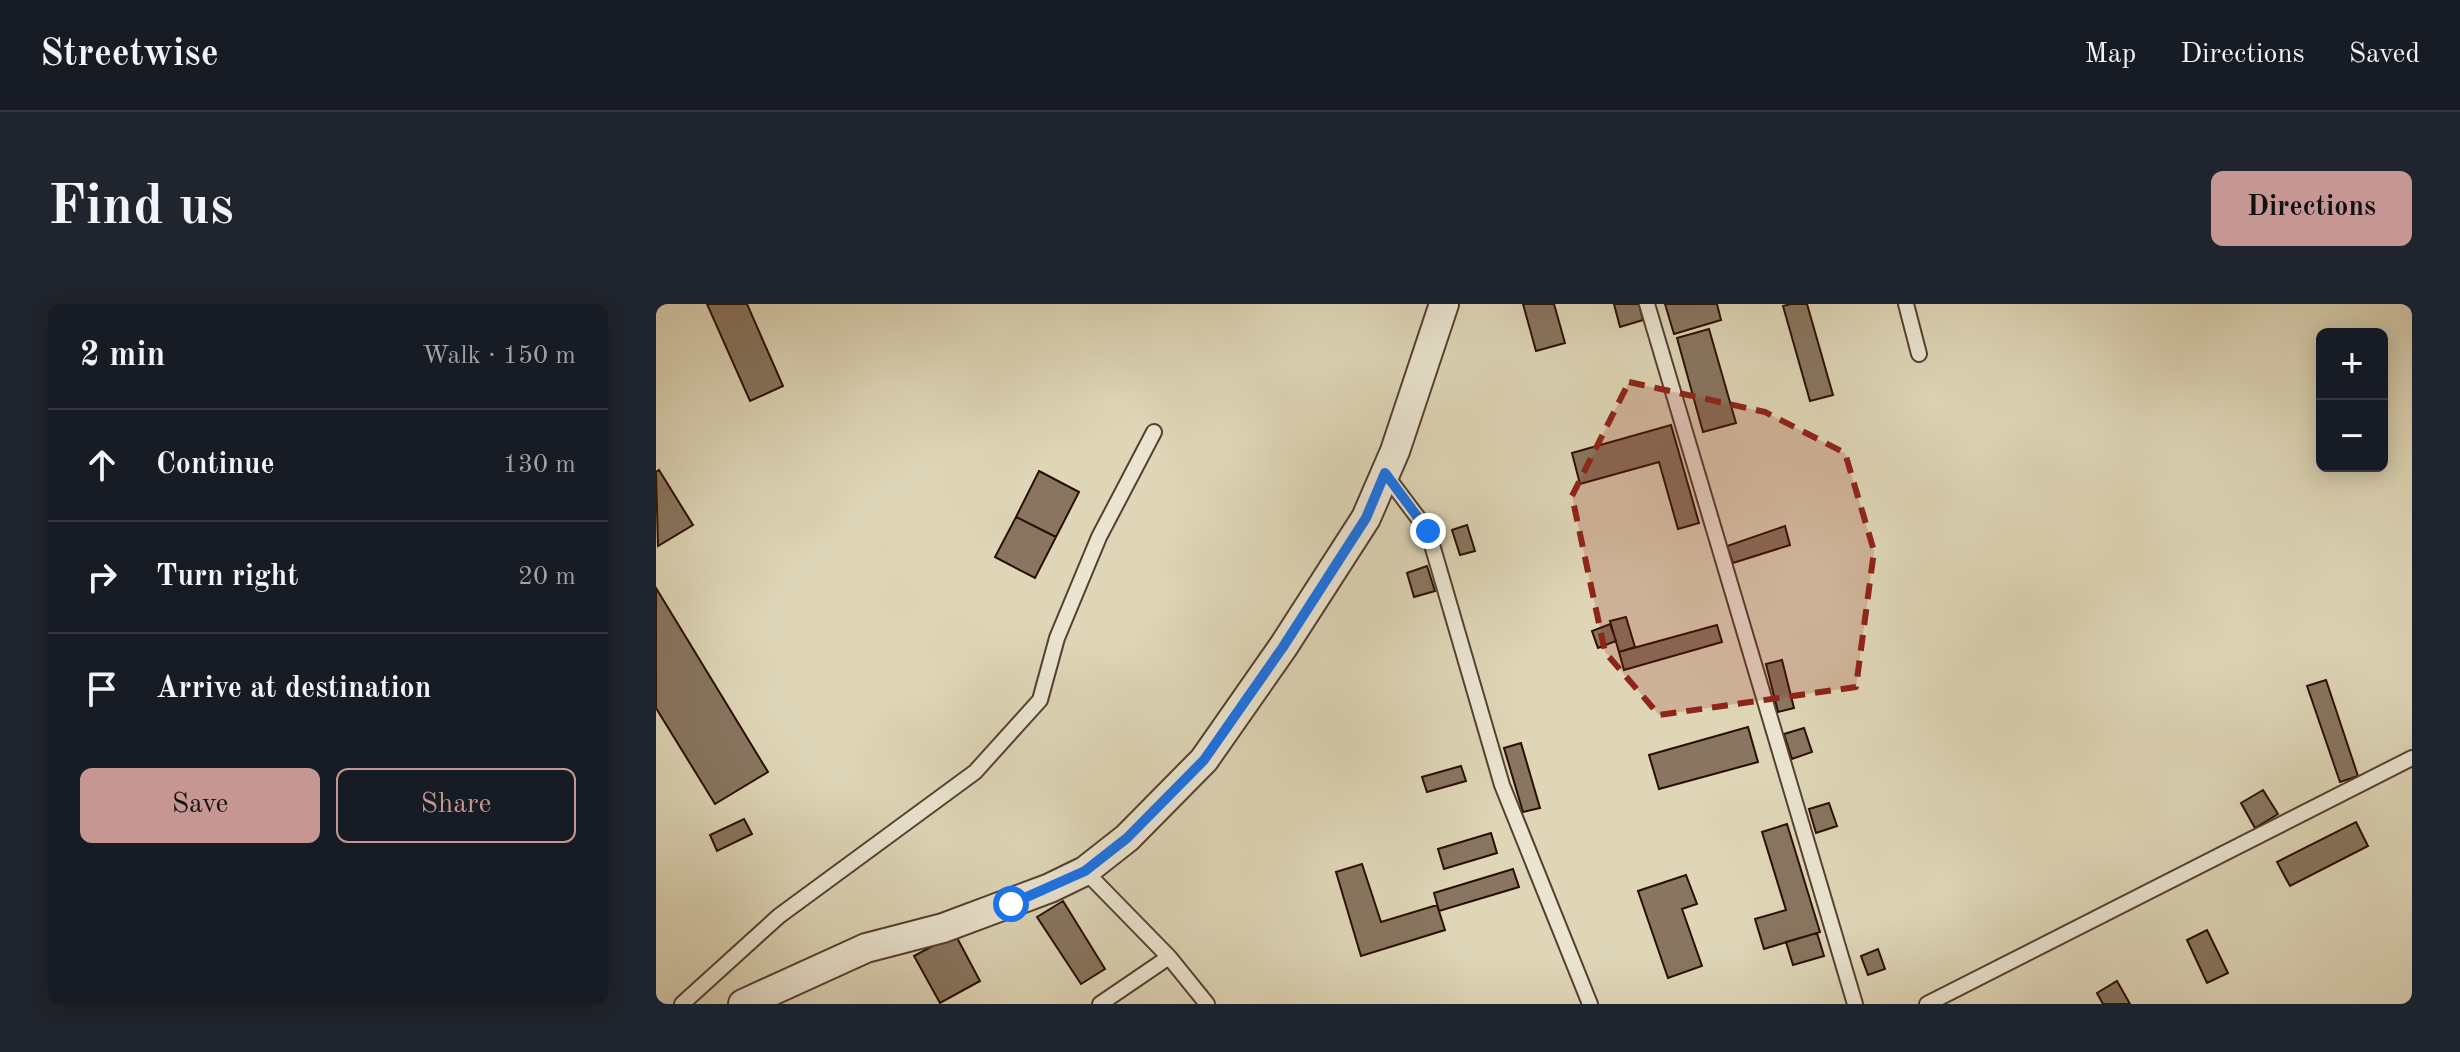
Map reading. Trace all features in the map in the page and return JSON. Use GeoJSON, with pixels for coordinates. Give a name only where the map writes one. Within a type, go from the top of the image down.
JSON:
{"type":"FeatureCollection","features":[{"type":"Feature","properties":{"kind":"street"},"geometry":{"type":"LineString","coordinates":[[743,1004],[866,948],[943,928],[1011,904],[1085,871],[1127,838],[1204,760],[1283,647],[1366,518],[1395,451],[1444,304]]}},
{"type":"Feature","properties":{"kind":"lane"},"geometry":{"type":"LineString","coordinates":[[1647,304],[1855,1004]]}},
{"type":"Feature","properties":{"kind":"lane"},"geometry":{"type":"LineString","coordinates":[[1906,304],[1919,354]]}},
{"type":"Feature","properties":{"kind":"lane"},"geometry":{"type":"LineString","coordinates":[[682,1004],[779,916],[975,772],[1040,700],[1057,638],[1099,537],[1154,432]]}},
{"type":"Feature","properties":{"kind":"lane"},"geometry":{"type":"LineString","coordinates":[[1385,473],[1428,531],[1502,785],[1590,1004]]}},
{"type":"Feature","properties":{"kind":"lane"},"geometry":{"type":"LineString","coordinates":[[1927,1004],[2412,758]]}},
{"type":"Feature","properties":{"kind":"lane"},"geometry":{"type":"LineString","coordinates":[[1085,871],[1169,957],[1207,1004]]}},
{"type":"Feature","properties":{"kind":"lane"},"geometry":{"type":"LineString","coordinates":[[1100,1004],[1169,957]]}},
{"type":"Feature","properties":{"kind":"highlighted area"},"geometry":{"type":"Polygon","coordinates":[[[1629,382],[1765,412],[1845,453],[1874,551],[1856,687],[1659,715],[1605,652],[1572,496],[1629,382]]]}},
{"type":"Feature","properties":{"kind":"building"},"geometry":{"type":"Polygon","coordinates":[[[707,304],[747,304],[783,386],[750,401],[707,304]]]}},
{"type":"Feature","properties":{"kind":"building"},"geometry":{"type":"Polygon","coordinates":[[[1523,304],[1554,304],[1565,343],[1536,351],[1523,304]]]}},
{"type":"Feature","properties":{"kind":"building"},"geometry":{"type":"Polygon","coordinates":[[[1614,304],[1639,304],[1643,320],[1620,327],[1614,304]]]}},
{"type":"Feature","properties":{"kind":"building"},"geometry":{"type":"Polygon","coordinates":[[[1665,304],[1717,304],[1721,320],[1674,334],[1665,304]]]}},
{"type":"Feature","properties":{"kind":"building"},"geometry":{"type":"Polygon","coordinates":[[[1807,304],[1833,395],[1810,401],[1783,306],[1807,304]]]}},
{"type":"Feature","properties":{"kind":"building"},"geometry":{"type":"Polygon","coordinates":[[[1709,329],[1736,423],[1703,432],[1677,338],[1709,329]]]}},
{"type":"Feature","properties":{"kind":"building"},"geometry":{"type":"Polygon","coordinates":[[[1671,425],[1699,523],[1678,529],[1659,462],[1580,484],[1572,453],[1671,425]]]}},
{"type":"Feature","properties":{"kind":"building"},"geometry":{"type":"Polygon","coordinates":[[[659,470],[693,525],[658,546],[656,472],[659,470]]]}},
{"type":"Feature","properties":{"kind":"building"},"geometry":{"type":"Polygon","coordinates":[[[1039,471],[1079,492],[1056,537],[1016,517],[1039,471]]]}},
{"type":"Feature","properties":{"kind":"building"},"geometry":{"type":"Polygon","coordinates":[[[1016,517],[1056,537],[1035,578],[995,557],[1016,517]]]}},
{"type":"Feature","properties":{"kind":"building"},"geometry":{"type":"Polygon","coordinates":[[[1467,525],[1475,551],[1460,555],[1452,530],[1467,525]]]}},
{"type":"Feature","properties":{"kind":"building"},"geometry":{"type":"Polygon","coordinates":[[[1785,526],[1790,545],[1733,563],[1727,546],[1785,526]]]}},
{"type":"Feature","properties":{"kind":"building"},"geometry":{"type":"Polygon","coordinates":[[[1427,566],[1435,591],[1414,597],[1407,573],[1427,566]]]}},
{"type":"Feature","properties":{"kind":"building"},"geometry":{"type":"Polygon","coordinates":[[[656,588],[768,772],[715,804],[656,708],[656,588]]]}},
{"type":"Feature","properties":{"kind":"building"},"geometry":{"type":"Polygon","coordinates":[[[1626,617],[1635,647],[1619,652],[1610,621],[1626,617]]]}},
{"type":"Feature","properties":{"kind":"building"},"geometry":{"type":"Polygon","coordinates":[[[1610,624],[1616,641],[1598,648],[1592,631],[1610,624]]]}},
{"type":"Feature","properties":{"kind":"building"},"geometry":{"type":"Polygon","coordinates":[[[1717,625],[1722,642],[1624,670],[1619,652],[1717,625]]]}},
{"type":"Feature","properties":{"kind":"building"},"geometry":{"type":"Polygon","coordinates":[[[1782,660],[1794,708],[1778,712],[1766,664],[1782,660]]]}},
{"type":"Feature","properties":{"kind":"building"},"geometry":{"type":"Polygon","coordinates":[[[2326,680],[2358,776],[2340,782],[2307,686],[2326,680]]]}},
{"type":"Feature","properties":{"kind":"building"},"geometry":{"type":"Polygon","coordinates":[[[1748,727],[1758,762],[1659,789],[1649,755],[1748,727]]]}},
{"type":"Feature","properties":{"kind":"building"},"geometry":{"type":"Polygon","coordinates":[[[1804,728],[1812,752],[1792,759],[1784,734],[1804,728]]]}},
{"type":"Feature","properties":{"kind":"building"},"geometry":{"type":"Polygon","coordinates":[[[1521,743],[1540,808],[1523,812],[1504,748],[1521,743]]]}},
{"type":"Feature","properties":{"kind":"building"},"geometry":{"type":"Polygon","coordinates":[[[1461,766],[1466,781],[1427,792],[1422,777],[1461,766]]]}},
{"type":"Feature","properties":{"kind":"building"},"geometry":{"type":"Polygon","coordinates":[[[2263,790],[2278,814],[2255,828],[2241,803],[2263,790]]]}},
{"type":"Feature","properties":{"kind":"building"},"geometry":{"type":"Polygon","coordinates":[[[1829,803],[1837,826],[1816,833],[1809,809],[1829,803]]]}},
{"type":"Feature","properties":{"kind":"building"},"geometry":{"type":"Polygon","coordinates":[[[744,819],[752,834],[717,851],[710,835],[744,819]]]}},
{"type":"Feature","properties":{"kind":"building"},"geometry":{"type":"Polygon","coordinates":[[[2356,822],[2368,846],[2290,886],[2277,862],[2356,822]]]}},
{"type":"Feature","properties":{"kind":"building"},"geometry":{"type":"Polygon","coordinates":[[[1787,824],[1820,932],[1764,949],[1755,919],[1786,910],[1762,832],[1787,824]]]}},
{"type":"Feature","properties":{"kind":"building"},"geometry":{"type":"Polygon","coordinates":[[[1491,833],[1497,853],[1444,869],[1438,849],[1491,833]]]}},
{"type":"Feature","properties":{"kind":"building"},"geometry":{"type":"Polygon","coordinates":[[[1362,864],[1381,922],[1437,905],[1445,930],[1361,956],[1336,872],[1362,864]]]}},
{"type":"Feature","properties":{"kind":"building"},"geometry":{"type":"Polygon","coordinates":[[[1513,869],[1519,887],[1439,911],[1434,893],[1513,869]]]}},
{"type":"Feature","properties":{"kind":"building"},"geometry":{"type":"Polygon","coordinates":[[[1686,875],[1697,904],[1682,909],[1702,966],[1668,978],[1638,891],[1686,875]]]}},
{"type":"Feature","properties":{"kind":"building"},"geometry":{"type":"Polygon","coordinates":[[[1063,901],[1105,969],[1081,984],[1037,917],[1063,901]]]}},
{"type":"Feature","properties":{"kind":"building"},"geometry":{"type":"Polygon","coordinates":[[[2207,930],[2228,973],[2207,983],[2187,940],[2207,930]]]}},
{"type":"Feature","properties":{"kind":"building"},"geometry":{"type":"Polygon","coordinates":[[[1817,933],[1824,956],[1793,965],[1786,942],[1817,933]]]}},
{"type":"Feature","properties":{"kind":"building"},"geometry":{"type":"Polygon","coordinates":[[[955,934],[980,981],[940,1003],[914,956],[955,934]]]}},
{"type":"Feature","properties":{"kind":"building"},"geometry":{"type":"Polygon","coordinates":[[[1878,949],[1885,969],[1868,975],[1861,956],[1878,949]]]}},
{"type":"Feature","properties":{"kind":"building"},"geometry":{"type":"Polygon","coordinates":[[[2117,981],[2130,1004],[2103,1004],[2097,993],[2117,981]]]}},
{"type":"Feature","properties":{"kind":"route"},"geometry":{"type":"LineString","coordinates":[[1011,904],[1085,871],[1127,838],[1204,760],[1283,647],[1366,518],[1385,473],[1428,531]]}}]}
